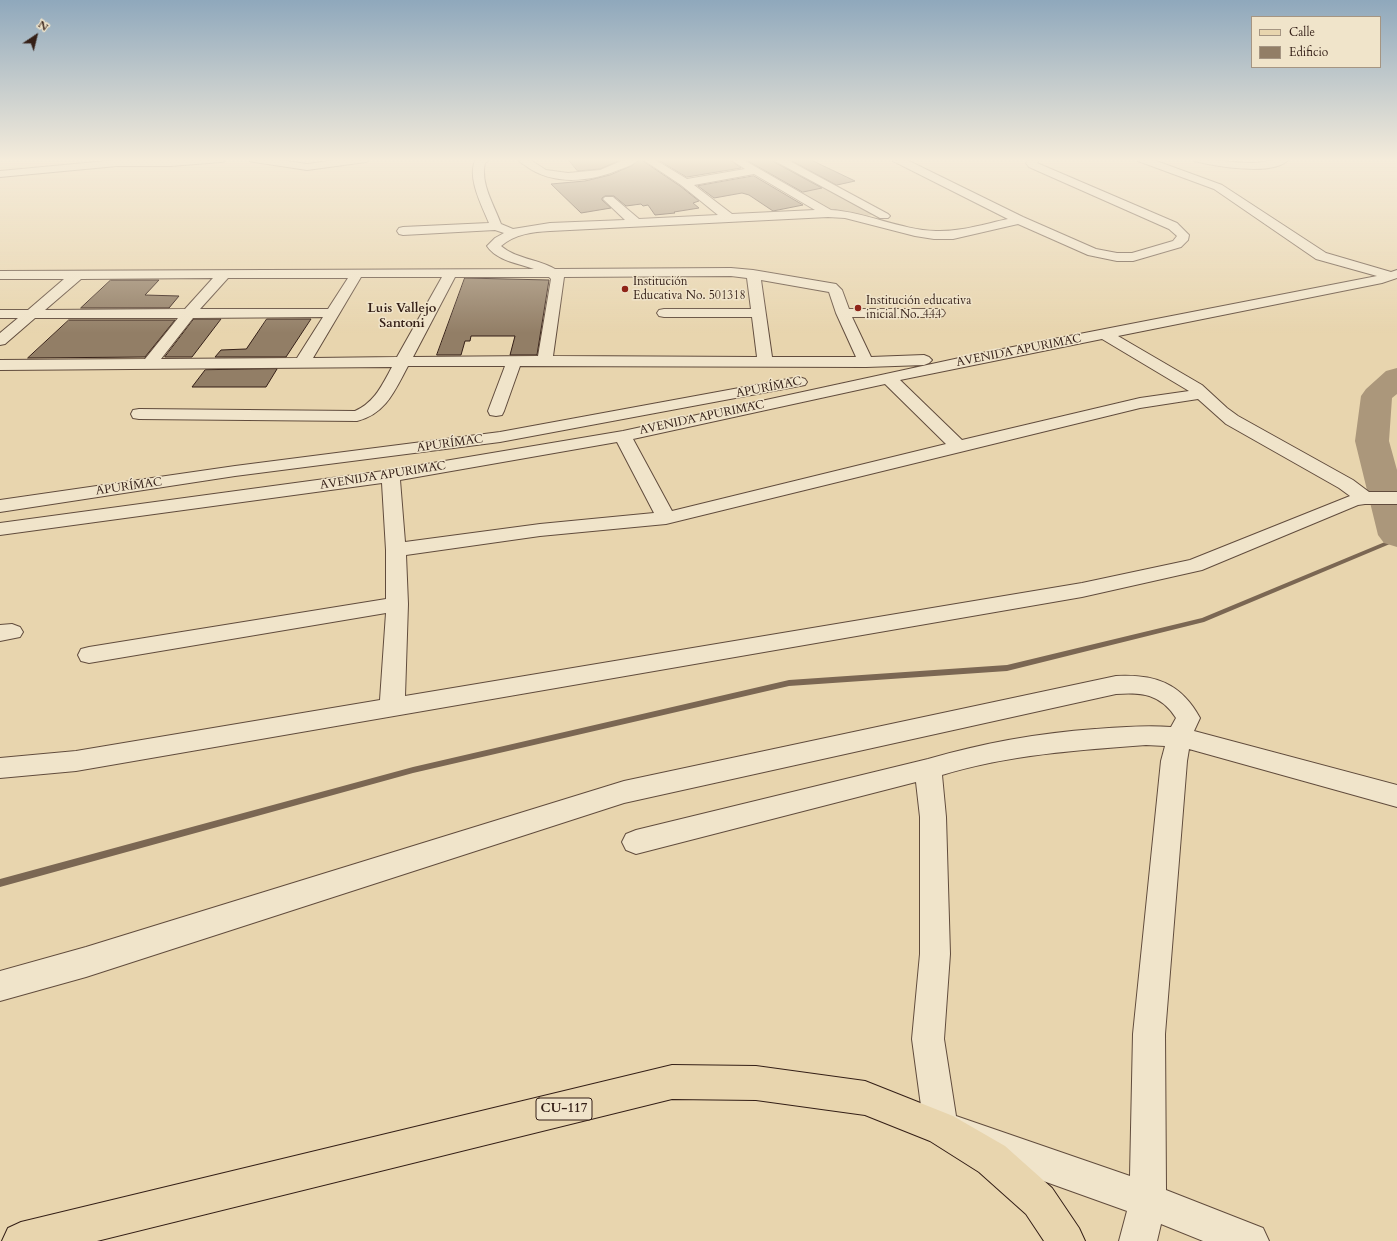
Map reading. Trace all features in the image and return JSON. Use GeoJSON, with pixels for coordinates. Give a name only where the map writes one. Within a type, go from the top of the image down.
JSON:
{"type":"FeatureCollection","features":[{"type":"Feature","properties":{"kind":"main road","name":"CU-117"},"geometry":{"type":"LineString","coordinates":[[21,1241],[672,1082],[756,1083],[865,1098],[941,1128],[992,1159],[1039,1201],[1066,1241]]}},
{"type":"Feature","properties":{"kind":"street"},"geometry":{"type":"LineString","coordinates":[[493,217],[496,226]]}},
{"type":"Feature","properties":{"kind":"street"},"geometry":{"type":"LineString","coordinates":[[629,217],[635,222]]}},
{"type":"Feature","properties":{"kind":"street"},"geometry":{"type":"LineString","coordinates":[[545,361],[558,278],[553,272],[499,253],[493,246],[500,239],[513,232],[531,229],[728,217]]}},
{"type":"Feature","properties":{"kind":"street"},"geometry":{"type":"LineString","coordinates":[[856,217],[934,236],[953,235],[1019,220]]}},
{"type":"Feature","properties":{"kind":"street"},"geometry":{"type":"LineString","coordinates":[[887,217],[915,232]]}},
{"type":"Feature","properties":{"kind":"street"},"geometry":{"type":"LineString","coordinates":[[1013,217],[1092,252],[1117,257],[1133,257],[1177,244],[1182,240],[1183,235],[1173,226],[1152,217]]}},
{"type":"Feature","properties":{"kind":"street"},"geometry":{"type":"LineString","coordinates":[[1263,217],[1321,256],[1335,261],[1394,275]]}},
{"type":"Feature","properties":{"kind":"street"},"geometry":{"type":"LineString","coordinates":[[403,231],[496,226],[513,232]]}},
{"type":"Feature","properties":{"kind":"street"},"geometry":{"type":"LineString","coordinates":[[0,275],[450,274],[553,272],[730,272],[753,274],[831,287],[835,290],[843,313],[866,362]]}},
{"type":"Feature","properties":{"kind":"street"},"geometry":{"type":"LineString","coordinates":[[0,341],[78,274]]}},
{"type":"Feature","properties":{"kind":"street"},"geometry":{"type":"LineString","coordinates":[[149,364],[188,314],[224,274]]}},
{"type":"Feature","properties":{"kind":"street"},"geometry":{"type":"LineString","coordinates":[[302,363],[357,274]]}},
{"type":"Feature","properties":{"kind":"street"},"geometry":{"type":"LineString","coordinates":[[139,414],[357,416],[372,410],[383,398],[450,274]]}},
{"type":"Feature","properties":{"kind":"street"},"geometry":{"type":"LineString","coordinates":[[753,274],[765,361]]}},
{"type":"Feature","properties":{"kind":"street","name":"AVENIDA APURIMAC"},"geometry":{"type":"LineString","coordinates":[[0,529],[391,476],[623,436],[662,426],[987,357],[1382,279],[1394,275]]}},
{"type":"Feature","properties":{"kind":"street"},"geometry":{"type":"LineString","coordinates":[[0,314],[333,312]]}},
{"type":"Feature","properties":{"kind":"street"},"geometry":{"type":"LineString","coordinates":[[664,313],[758,313]]}},
{"type":"Feature","properties":{"kind":"street"},"geometry":{"type":"LineString","coordinates":[[843,313],[938,313]]}},
{"type":"Feature","properties":{"kind":"street"},"geometry":{"type":"LineString","coordinates":[[1105,334],[1196,388],[1221,412],[1232,420],[1346,484],[1379,498]]}},
{"type":"Feature","properties":{"kind":"street","name":"APURÍMAC"},"geometry":{"type":"LineString","coordinates":[[0,365],[404,361],[866,362],[987,357]]}},
{"type":"Feature","properties":{"kind":"street","name":"APURÍMAC"},"geometry":{"type":"LineString","coordinates":[[0,506],[235,471],[500,437],[747,392],[896,361]]}},
{"type":"Feature","properties":{"kind":"street"},"geometry":{"type":"LineString","coordinates":[[496,411],[514,362]]}},
{"type":"Feature","properties":{"kind":"street"},"geometry":{"type":"LineString","coordinates":[[888,378],[959,447]]}},
{"type":"Feature","properties":{"kind":"street"},"geometry":{"type":"LineString","coordinates":[[396,550],[540,530],[666,518],[1140,403],[1202,394]]}},
{"type":"Feature","properties":{"kind":"street"},"geometry":{"type":"LineString","coordinates":[[623,436],[666,518]]}},
{"type":"Feature","properties":{"kind":"street"},"geometry":{"type":"LineString","coordinates":[[391,476],[396,550],[397,604],[392,708]]}},
{"type":"Feature","properties":{"kind":"street"},"geometry":{"type":"LineString","coordinates":[[0,768],[76,761],[1089,588],[1195,566],[1352,500],[1379,498]]}},
{"type":"Feature","properties":{"kind":"street"},"geometry":{"type":"LineString","coordinates":[[89,655],[397,604]]}},
{"type":"Feature","properties":{"kind":"street"},"geometry":{"type":"LineString","coordinates":[[0,986],[86,962],[624,792],[1116,685],[1137,683],[1160,690],[1175,698],[1188,718],[1179,737],[1173,769],[1149,1034],[1148,1200],[1138,1241]]}},
{"type":"Feature","properties":{"kind":"street"},"geometry":{"type":"LineString","coordinates":[[636,842],[928,769],[964,758],[1054,742],[1146,735],[1179,737],[1397,796]]}},
{"type":"Feature","properties":{"kind":"street"},"geometry":{"type":"LineString","coordinates":[[928,769],[932,817],[935,954],[928,1039],[941,1128],[1002,1147],[1148,1200],[1250,1241]]}},
{"type":"Feature","properties":{"kind":"building"},"geometry":{"type":"Polygon","coordinates":[[[465,278],[549,280],[537,355],[510,355],[515,336],[471,336],[470,341],[465,341],[461,355],[437,355],[465,278]]]}},
{"type":"Feature","properties":{"kind":"building"},"geometry":{"type":"Polygon","coordinates":[[[111,280],[159,280],[145,295],[179,296],[169,308],[81,308],[111,280]]]}},
{"type":"Feature","properties":{"kind":"building"},"geometry":{"type":"Polygon","coordinates":[[[194,319],[221,319],[192,357],[165,357],[194,319]]]}},
{"type":"Feature","properties":{"kind":"building"},"geometry":{"type":"Polygon","coordinates":[[[267,319],[311,319],[286,357],[215,357],[221,350],[246,349],[267,319]]]}},
{"type":"Feature","properties":{"kind":"building"},"geometry":{"type":"Polygon","coordinates":[[[69,320],[175,320],[145,357],[28,358],[69,320]]]}},
{"type":"Feature","properties":{"kind":"building"},"geometry":{"type":"Polygon","coordinates":[[[277,369],[266,387],[192,387],[205,370],[277,369]]]}},
{"type":"Feature","properties":{"kind":"waterway"},"geometry":{"type":"LineString","coordinates":[[1397,377],[1377,396],[1372,441],[1397,535]]}},
{"type":"Feature","properties":{"kind":"waterway"},"geometry":{"type":"LineString","coordinates":[[0,883],[413,770],[789,683],[1007,668],[1204,620],[1397,539]]}},
{"type":"Feature","properties":{"kind":"place","name":"Institución Educativa No. 501318"},"geometry":{"type":"Point","coordinates":[625,289]}},
{"type":"Feature","properties":{"kind":"place","name":"Institución educativa inicial No. 444"},"geometry":{"type":"Point","coordinates":[858,308]}},
{"type":"Feature","properties":{"kind":"district","name":"Luis Vallejo Santoni"},"geometry":{"type":"Point","coordinates":[402,316]}}]}
